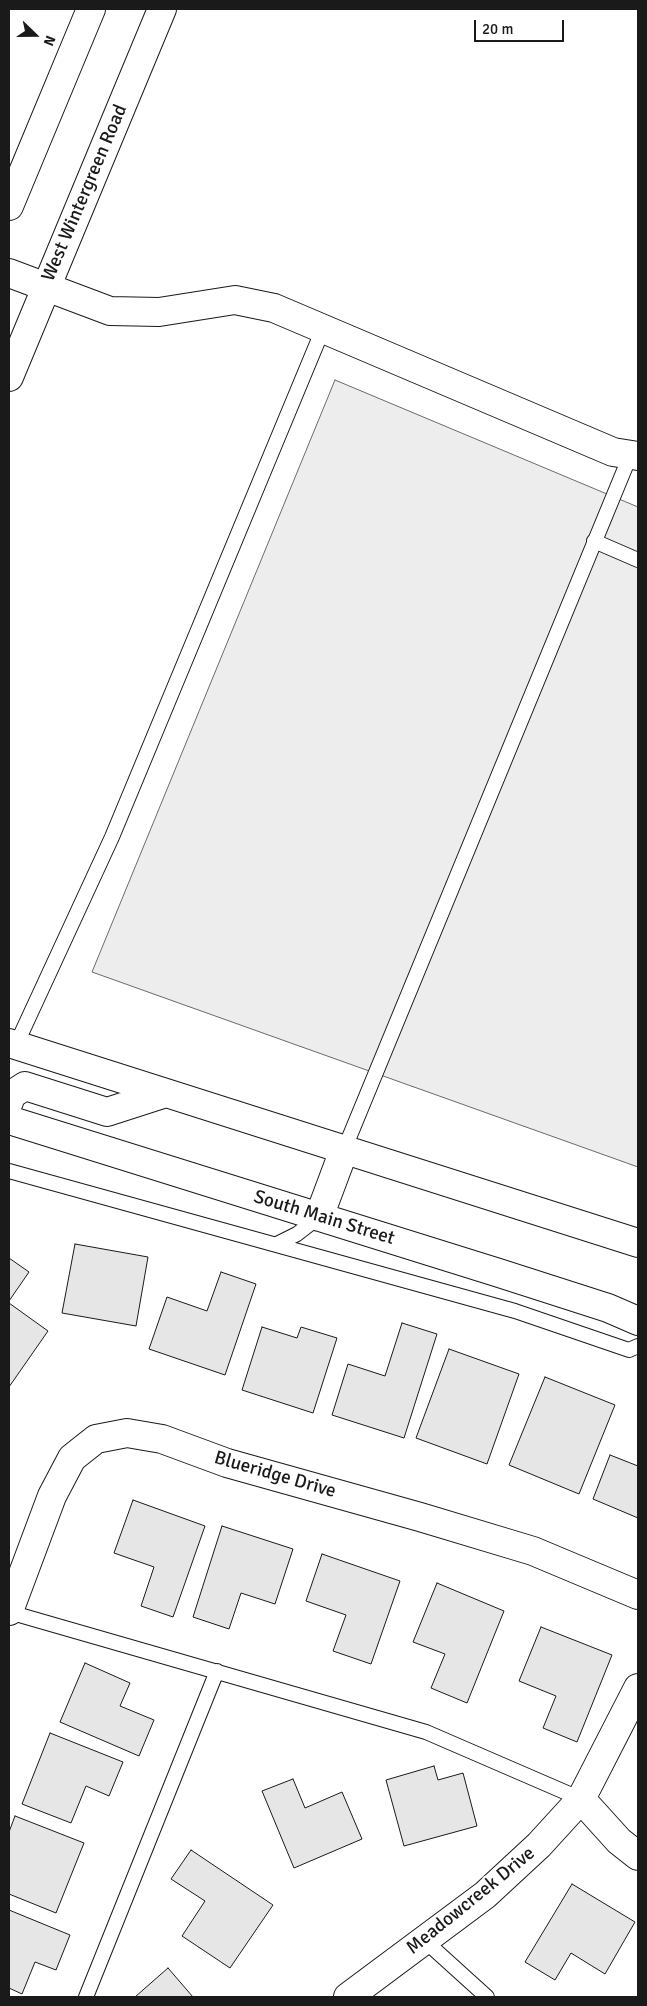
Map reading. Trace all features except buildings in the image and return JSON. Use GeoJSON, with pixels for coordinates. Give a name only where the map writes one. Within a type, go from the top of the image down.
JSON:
{"type":"FeatureCollection","features":[{"type":"Feature","properties":{"kind":"street"},"geometry":{"type":"LineString","coordinates":[[9,206],[91,9]]}},
{"type":"Feature","properties":{"kind":"street","name":"West Wintergreen Road"},"geometry":{"type":"LineString","coordinates":[[9,377],[162,9]]}},
{"type":"Feature","properties":{"kind":"street"},"geometry":{"type":"LineString","coordinates":[[9,274],[110,311],[159,312],[235,300],[274,308],[613,452],[634,456]]}},
{"type":"Feature","properties":{"kind":"street"},"geometry":{"type":"LineString","coordinates":[[12,1044],[638,1242]]}},
{"type":"Feature","properties":{"kind":"street"},"geometry":{"type":"LineString","coordinates":[[9,1102],[11,1095],[25,1086],[107,1112],[166,1093]]}},
{"type":"Feature","properties":{"kind":"street","name":"South Main Street"},"geometry":{"type":"LineString","coordinates":[[9,1120],[599,1305],[638,1321]]}},
{"type":"Feature","properties":{"kind":"street"},"geometry":{"type":"LineString","coordinates":[[319,1217],[344,1150]]}},
{"type":"Feature","properties":{"kind":"street","name":"Blueridge Drive"},"geometry":{"type":"LineString","coordinates":[[9,1611],[52,1496],[72,1458],[96,1439],[127,1433],[162,1439],[227,1463],[523,1548],[638,1595]]}},
{"type":"Feature","properties":{"kind":"street","name":"Meadowcreek Drive"},"geometry":{"type":"LineString","coordinates":[[348,1997],[492,1888],[539,1845],[581,1799],[638,1688]]}},
{"type":"Feature","properties":{"kind":"street"},"geometry":{"type":"LineString","coordinates":[[581,1799],[620,1841],[638,1856]]}},
{"type":"Feature","properties":{"kind":"lane"},"geometry":{"type":"LineString","coordinates":[[12,1044],[112,837],[323,329]]}},
{"type":"Feature","properties":{"kind":"lane"},"geometry":{"type":"LineString","coordinates":[[344,1150],[594,541],[634,456]]}},
{"type":"Feature","properties":{"kind":"lane"},"geometry":{"type":"LineString","coordinates":[[594,541],[638,560]]}},
{"type":"Feature","properties":{"kind":"lane"},"geometry":{"type":"LineString","coordinates":[[9,1171],[515,1311],[629,1350],[638,1346]]}},
{"type":"Feature","properties":{"kind":"lane"},"geometry":{"type":"LineString","coordinates":[[277,1244],[297,1234],[319,1217]]}},
{"type":"Feature","properties":{"kind":"lane"},"geometry":{"type":"LineString","coordinates":[[9,1611],[426,1732],[581,1799]]}},
{"type":"Feature","properties":{"kind":"lane"},"geometry":{"type":"LineString","coordinates":[[86,1997],[217,1671]]}},
{"type":"Feature","properties":{"kind":"lane"},"geometry":{"type":"LineString","coordinates":[[424,1940],[487,1997]]}},
{"type":"Feature","properties":{"kind":"shaded area"},"geometry":{"type":"Polygon","coordinates":[[[335,380],[638,507],[638,1167],[92,972],[335,380]]]}}]}
